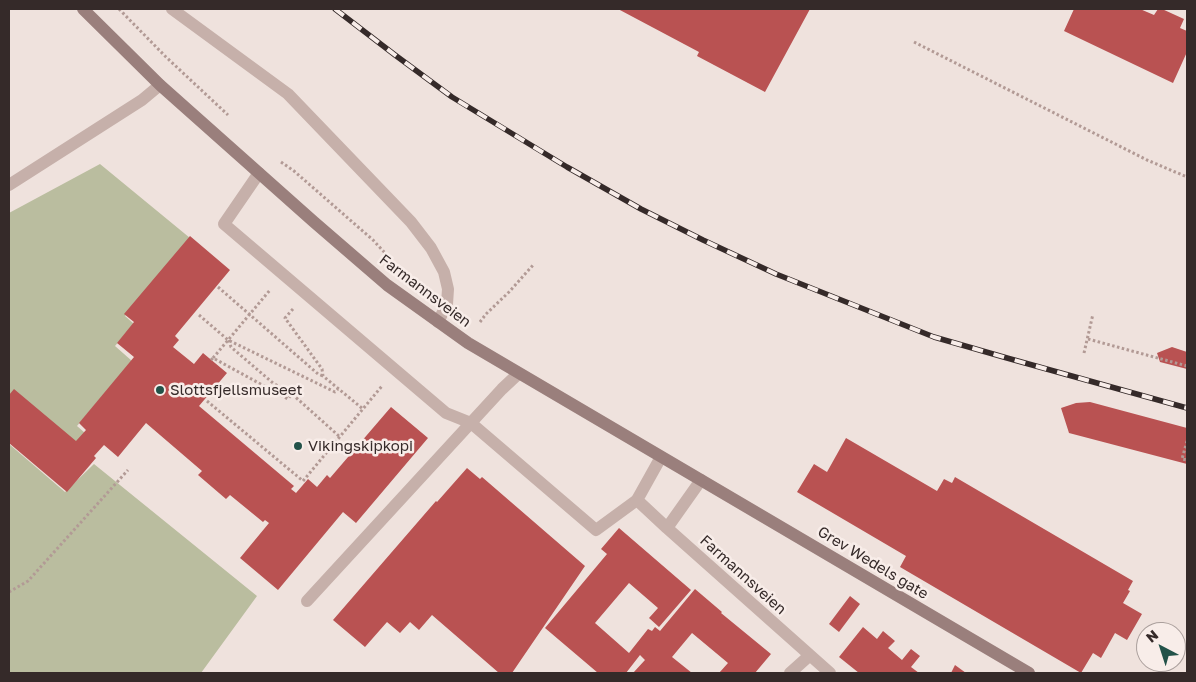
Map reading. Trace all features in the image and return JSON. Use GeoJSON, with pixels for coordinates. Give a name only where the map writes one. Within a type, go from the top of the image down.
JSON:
{"type":"FeatureCollection","features":[{"type":"Feature","properties":{"kind":"main road","name":"Farmannsveien"},"geometry":{"type":"LineString","coordinates":[[83,9],[160,85],[387,285],[468,343],[701,480]]}},
{"type":"Feature","properties":{"kind":"main road","name":"Grev Wedels gate"},"geometry":{"type":"LineString","coordinates":[[701,480],[1029,673]]}},
{"type":"Feature","properties":{"kind":"street"},"geometry":{"type":"LineString","coordinates":[[172,9],[288,94],[411,222],[431,248],[444,272],[448,289],[447,304],[438,322]]}},
{"type":"Feature","properties":{"kind":"street"},"geometry":{"type":"LineString","coordinates":[[9,185],[142,100],[160,85]]}},
{"type":"Feature","properties":{"kind":"street"},"geometry":{"type":"LineString","coordinates":[[260,173],[224,224],[446,413],[471,423],[596,530],[636,500],[661,457]]}},
{"type":"Feature","properties":{"kind":"street"},"geometry":{"type":"LineString","coordinates":[[307,601],[502,389],[518,374]]}},
{"type":"Feature","properties":{"kind":"street"},"geometry":{"type":"LineString","coordinates":[[667,528],[701,480]]}},
{"type":"Feature","properties":{"kind":"street","name":"Farmannsveien"},"geometry":{"type":"LineString","coordinates":[[636,500],[830,673]]}},
{"type":"Feature","properties":{"kind":"street"},"geometry":{"type":"LineString","coordinates":[[790,673],[809,656]]}},
{"type":"Feature","properties":{"kind":"path"},"geometry":{"type":"LineString","coordinates":[[119,9],[166,57],[230,117]]}},
{"type":"Feature","properties":{"kind":"path"},"geometry":{"type":"LineString","coordinates":[[914,42],[1147,160],[1187,177]]}},
{"type":"Feature","properties":{"kind":"path"},"geometry":{"type":"LineString","coordinates":[[278,160],[294,171],[373,240],[390,258]]}},
{"type":"Feature","properties":{"kind":"path"},"geometry":{"type":"LineString","coordinates":[[480,322],[534,264]]}},
{"type":"Feature","properties":{"kind":"path"},"geometry":{"type":"LineString","coordinates":[[218,286],[318,374],[363,409]]}},
{"type":"Feature","properties":{"kind":"path"},"geometry":{"type":"LineString","coordinates":[[306,293],[285,318],[322,370],[323,376]]}},
{"type":"Feature","properties":{"kind":"path"},"geometry":{"type":"LineString","coordinates":[[263,299],[212,359],[288,399],[292,394]]}},
{"type":"Feature","properties":{"kind":"path"},"geometry":{"type":"LineString","coordinates":[[1084,353],[1093,314]]}},
{"type":"Feature","properties":{"kind":"path"},"geometry":{"type":"LineString","coordinates":[[199,315],[228,340],[335,392],[338,389]]}},
{"type":"Feature","properties":{"kind":"path"},"geometry":{"type":"LineString","coordinates":[[1088,339],[1187,366]]}},
{"type":"Feature","properties":{"kind":"path"},"geometry":{"type":"LineString","coordinates":[[228,340],[231,347],[273,383],[292,394],[340,437]]}},
{"type":"Feature","properties":{"kind":"path"},"geometry":{"type":"LineString","coordinates":[[208,401],[303,481],[396,371]]}},
{"type":"Feature","properties":{"kind":"path"},"geometry":{"type":"LineString","coordinates":[[1187,441],[1182,459],[1187,460]]}},
{"type":"Feature","properties":{"kind":"path"},"geometry":{"type":"LineString","coordinates":[[9,592],[28,581],[128,470]]}},
{"type":"Feature","properties":{"kind":"green space"},"geometry":{"type":"Polygon","coordinates":[[[100,164],[190,238],[125,316],[134,324],[115,346],[132,361],[77,426],[85,433],[75,444],[14,393],[9,399],[9,213],[100,164]]]}},
{"type":"Feature","properties":{"kind":"green space"},"geometry":{"type":"Polygon","coordinates":[[[9,444],[65,492],[94,464],[257,596],[201,673],[9,673],[9,444]]]}},
{"type":"Feature","properties":{"kind":"building"},"geometry":{"type":"Polygon","coordinates":[[[618,9],[810,9],[765,92],[697,56],[699,52],[618,9]]]}},
{"type":"Feature","properties":{"kind":"building"},"geometry":{"type":"Polygon","coordinates":[[[1074,9],[1140,9],[1154,15],[1158,9],[1162,9],[1184,19],[1180,28],[1187,31],[1187,52],[1173,83],[1064,31],[1074,9]]]}},
{"type":"Feature","properties":{"kind":"building"},"geometry":{"type":"Polygon","coordinates":[[[190,236],[230,270],[175,336],[179,340],[173,347],[194,364],[203,353],[227,373],[199,406],[294,486],[291,489],[296,493],[308,479],[317,487],[327,475],[330,478],[391,407],[428,438],[356,523],[343,512],[278,590],[240,558],[269,523],[265,520],[263,522],[230,495],[226,499],[198,475],[202,471],[146,423],[118,457],[104,445],[94,456],[96,458],[67,492],[9,443],[9,395],[14,389],[76,441],[86,430],[79,423],[134,357],[117,343],[134,322],[124,314],[190,236]]]}},
{"type":"Feature","properties":{"kind":"building"},"geometry":{"type":"Polygon","coordinates":[[[1172,347],[1187,352],[1187,369],[1160,362],[1157,353],[1172,347]]]}},
{"type":"Feature","properties":{"kind":"building"},"geometry":{"type":"Polygon","coordinates":[[[1090,402],[1187,428],[1187,464],[1069,433],[1061,408],[1076,403],[1090,402]]]}},
{"type":"Feature","properties":{"kind":"building"},"geometry":{"type":"Polygon","coordinates":[[[846,438],[937,491],[944,479],[952,483],[955,477],[1133,581],[1123,603],[1142,614],[1127,640],[1115,633],[1101,658],[1093,653],[1081,673],[900,567],[906,556],[797,492],[814,464],[827,472],[846,438]]]}},
{"type":"Feature","properties":{"kind":"building"},"geometry":{"type":"Polygon","coordinates":[[[467,468],[480,479],[482,477],[585,566],[512,673],[499,673],[432,615],[419,630],[410,622],[400,633],[387,622],[365,647],[333,620],[467,468]]]}},
{"type":"Feature","properties":{"kind":"building"},"geometry":{"type":"Polygon","coordinates":[[[619,528],[691,590],[659,627],[649,618],[658,608],[629,583],[595,623],[629,653],[648,629],[652,631],[655,627],[660,631],[695,589],[771,654],[755,673],[719,673],[728,663],[692,633],[672,657],[692,673],[633,673],[645,660],[640,655],[626,673],[598,673],[545,628],[607,554],[601,549],[619,528]]]}},
{"type":"Feature","properties":{"kind":"building"},"geometry":{"type":"Polygon","coordinates":[[[850,596],[860,604],[839,632],[829,624],[850,596]]]}},
{"type":"Feature","properties":{"kind":"building"},"geometry":{"type":"Polygon","coordinates":[[[863,627],[877,639],[883,631],[895,641],[888,648],[902,660],[911,649],[920,656],[911,667],[919,673],[859,673],[839,657],[863,627]]]}},
{"type":"Feature","properties":{"kind":"building"},"geometry":{"type":"Polygon","coordinates":[[[955,665],[966,673],[951,673],[955,665]]]}},
{"type":"Feature","properties":{"kind":"railway"},"geometry":{"type":"LineString","coordinates":[[335,9],[452,97],[567,167],[641,209],[703,240],[776,274],[934,337],[1187,408]]}},
{"type":"Feature","properties":{"kind":"place","name":"Slottsfjellsmuseet"},"geometry":{"type":"Point","coordinates":[160,390]}},
{"type":"Feature","properties":{"kind":"place","name":"Vikingskipkopi"},"geometry":{"type":"Point","coordinates":[298,446]}}]}
